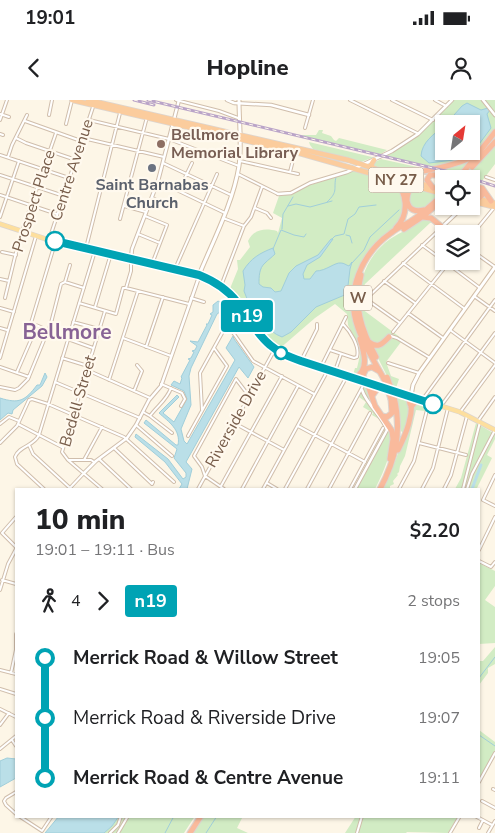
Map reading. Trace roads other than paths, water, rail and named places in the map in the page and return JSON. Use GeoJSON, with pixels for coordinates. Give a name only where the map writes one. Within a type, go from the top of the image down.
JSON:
{"type":"FeatureCollection","features":[{"type":"Feature","properties":{"kind":"highway","name":"NY 27"},"geometry":{"type":"LineString","coordinates":[[72,100],[95,102],[121,112],[173,122]]}},
{"type":"Feature","properties":{"kind":"highway","name":"NY 27"},"geometry":{"type":"LineString","coordinates":[[88,100],[173,122],[364,165],[419,187],[435,191]]}},
{"type":"Feature","properties":{"kind":"highway"},"geometry":{"type":"LineString","coordinates":[[480,150],[495,132]]}},
{"type":"Feature","properties":{"kind":"highway"},"geometry":{"type":"LineString","coordinates":[[469,170],[495,142]]}},
{"type":"Feature","properties":{"kind":"highway","name":"NY 27"},"geometry":{"type":"LineString","coordinates":[[298,151],[435,190]]}},
{"type":"Feature","properties":{"kind":"highway"},"geometry":{"type":"LineString","coordinates":[[374,160],[370,164],[375,169]]}},
{"type":"Feature","properties":{"kind":"highway"},"geometry":{"type":"LineString","coordinates":[[392,232],[401,223],[405,209],[402,189],[392,177],[466,160]]}},
{"type":"Feature","properties":{"kind":"highway"},"geometry":{"type":"LineString","coordinates":[[336,163],[364,165]]}},
{"type":"Feature","properties":{"kind":"highway"},"geometry":{"type":"LineString","coordinates":[[356,168],[380,171]]}},
{"type":"Feature","properties":{"kind":"highway"},"geometry":{"type":"LineString","coordinates":[[435,175],[430,175],[427,180],[435,187]]}},
{"type":"Feature","properties":{"kind":"highway"},"geometry":{"type":"LineString","coordinates":[[419,187],[412,187],[410,189],[407,204],[415,211],[427,209]]}},
{"type":"Feature","properties":{"kind":"highway"},"geometry":{"type":"LineString","coordinates":[[480,188],[494,205]]}},
{"type":"Feature","properties":{"kind":"highway"},"geometry":{"type":"LineString","coordinates":[[480,198],[494,205]]}},
{"type":"Feature","properties":{"kind":"highway","name":"W"},"geometry":{"type":"LineString","coordinates":[[386,378],[381,373],[362,339],[357,326],[354,298],[359,272],[370,253],[392,232],[427,209],[435,199]]}},
{"type":"Feature","properties":{"kind":"highway"},"geometry":{"type":"LineString","coordinates":[[480,201],[494,205]]}},
{"type":"Feature","properties":{"kind":"highway","name":"W"},"geometry":{"type":"LineString","coordinates":[[378,488],[392,459],[396,424],[394,407],[386,378],[362,325],[358,305],[358,290],[364,269],[374,252],[384,242],[423,217],[435,207]]}},
{"type":"Feature","properties":{"kind":"highway"},"geometry":{"type":"LineString","coordinates":[[435,215],[436,221]]}},
{"type":"Feature","properties":{"kind":"highway"},"geometry":{"type":"LineString","coordinates":[[423,217],[431,218],[439,225]]}},
{"type":"Feature","properties":{"kind":"highway"},"geometry":{"type":"LineString","coordinates":[[354,378],[361,374],[364,364],[364,354],[357,326]]}},
{"type":"Feature","properties":{"kind":"highway"},"geometry":{"type":"LineString","coordinates":[[369,342],[379,346],[389,337]]}},
{"type":"Feature","properties":{"kind":"highway"},"geometry":{"type":"LineString","coordinates":[[381,373],[374,368],[367,369],[363,375],[375,406],[391,428],[393,435],[392,459]]}},
{"type":"Feature","properties":{"kind":"highway"},"geometry":{"type":"LineString","coordinates":[[372,396],[376,390],[383,388]]}},
{"type":"Feature","properties":{"kind":"highway"},"geometry":{"type":"LineString","coordinates":[[399,392],[409,399],[411,411]]}},
{"type":"Feature","properties":{"kind":"highway"},"geometry":{"type":"LineString","coordinates":[[392,459],[407,430],[411,411],[411,396]]}},
{"type":"Feature","properties":{"kind":"highway"},"geometry":{"type":"LineString","coordinates":[[382,416],[387,418],[392,413],[392,398]]}},
{"type":"Feature","properties":{"kind":"highway","name":"W"},"geometry":{"type":"LineString","coordinates":[[380,488],[392,459],[398,433],[397,410],[392,398]]}},
{"type":"Feature","properties":{"kind":"highway"},"geometry":{"type":"LineString","coordinates":[[411,411],[415,402],[422,400]]}},
{"type":"Feature","properties":{"kind":"highway"},"geometry":{"type":"LineString","coordinates":[[397,410],[400,432],[404,434],[407,430]]}},
{"type":"Feature","properties":{"kind":"highway"},"geometry":{"type":"LineString","coordinates":[[186,833],[196,818]]}},
{"type":"Feature","properties":{"kind":"highway"},"geometry":{"type":"LineString","coordinates":[[190,833],[200,818]]}},
{"type":"Feature","properties":{"kind":"main road"},"geometry":{"type":"LineString","coordinates":[[199,275],[225,213],[238,174],[240,161],[239,102]]}},
{"type":"Feature","properties":{"kind":"main road"},"geometry":{"type":"LineString","coordinates":[[0,224],[49,240],[199,275],[221,286],[239,304],[260,336],[275,349],[301,361],[460,412],[495,430]]}},
{"type":"Feature","properties":{"kind":"main road"},"geometry":{"type":"LineString","coordinates":[[411,396],[413,385],[419,373],[495,267]]}},
{"type":"Feature","properties":{"kind":"street"},"geometry":{"type":"LineString","coordinates":[[0,120],[7,100]]}},
{"type":"Feature","properties":{"kind":"street"},"geometry":{"type":"LineString","coordinates":[[49,115],[52,100]]}},
{"type":"Feature","properties":{"kind":"street"},"geometry":{"type":"LineString","coordinates":[[66,124],[72,100]]}},
{"type":"Feature","properties":{"kind":"street"},"geometry":{"type":"LineString","coordinates":[[79,303],[115,315],[123,288],[126,288],[131,271],[132,248],[158,181],[178,100],[240,118]]}},
{"type":"Feature","properties":{"kind":"street"},"geometry":{"type":"LineString","coordinates":[[228,100],[271,105],[309,115]]}},
{"type":"Feature","properties":{"kind":"street"},"geometry":{"type":"LineString","coordinates":[[271,105],[272,100]]}},
{"type":"Feature","properties":{"kind":"street"},"geometry":{"type":"LineString","coordinates":[[305,128],[313,100]]}},
{"type":"Feature","properties":{"kind":"street"},"geometry":{"type":"LineString","coordinates":[[350,100],[418,134]]}},
{"type":"Feature","properties":{"kind":"street"},"geometry":{"type":"LineString","coordinates":[[392,100],[433,120]]}},
{"type":"Feature","properties":{"kind":"street"},"geometry":{"type":"LineString","coordinates":[[435,100],[447,106]]}},
{"type":"Feature","properties":{"kind":"street"},"geometry":{"type":"LineString","coordinates":[[238,174],[278,194],[291,194],[310,183],[374,160],[418,134],[452,100]]}},
{"type":"Feature","properties":{"kind":"street"},"geometry":{"type":"LineString","coordinates":[[482,100],[495,115]]}},
{"type":"Feature","properties":{"kind":"street","name":"Centre Avenue"},"geometry":{"type":"LineString","coordinates":[[49,240],[95,102]]}},
{"type":"Feature","properties":{"kind":"street"},"geometry":{"type":"LineString","coordinates":[[86,248],[121,112]]}},
{"type":"Feature","properties":{"kind":"street"},"geometry":{"type":"LineString","coordinates":[[1,114],[9,117]]}},
{"type":"Feature","properties":{"kind":"street"},"geometry":{"type":"LineString","coordinates":[[8,157],[27,115]]}},
{"type":"Feature","properties":{"kind":"street"},"geometry":{"type":"LineString","coordinates":[[120,219],[146,117]]}},
{"type":"Feature","properties":{"kind":"street"},"geometry":{"type":"LineString","coordinates":[[89,120],[169,139],[239,166]]}},
{"type":"Feature","properties":{"kind":"street"},"geometry":{"type":"LineString","coordinates":[[24,121],[82,142]]}},
{"type":"Feature","properties":{"kind":"street","name":"Prospect Place"},"geometry":{"type":"LineString","coordinates":[[5,298],[23,232],[56,133]]}},
{"type":"Feature","properties":{"kind":"street"},"geometry":{"type":"LineString","coordinates":[[16,138],[76,160]]}},
{"type":"Feature","properties":{"kind":"street"},"geometry":{"type":"LineString","coordinates":[[83,138],[164,157]]}},
{"type":"Feature","properties":{"kind":"street"},"geometry":{"type":"LineString","coordinates":[[290,172],[298,151]]}},
{"type":"Feature","properties":{"kind":"street"},"geometry":{"type":"LineString","coordinates":[[0,155],[70,178]]}},
{"type":"Feature","properties":{"kind":"street"},"geometry":{"type":"LineString","coordinates":[[0,217],[19,161]]}},
{"type":"Feature","properties":{"kind":"street"},"geometry":{"type":"LineString","coordinates":[[240,161],[298,174]]}},
{"type":"Feature","properties":{"kind":"street"},"geometry":{"type":"LineString","coordinates":[[163,163],[231,195]]}},
{"type":"Feature","properties":{"kind":"street"},"geometry":{"type":"LineString","coordinates":[[178,191],[192,163]]}},
{"type":"Feature","properties":{"kind":"street"},"geometry":{"type":"LineString","coordinates":[[174,270],[216,174]]}},
{"type":"Feature","properties":{"kind":"street"},"geometry":{"type":"LineString","coordinates":[[0,175],[64,196]]}},
{"type":"Feature","properties":{"kind":"street"},"geometry":{"type":"LineString","coordinates":[[486,177],[495,180]]}},
{"type":"Feature","properties":{"kind":"street"},"geometry":{"type":"LineString","coordinates":[[158,181],[225,213]]}},
{"type":"Feature","properties":{"kind":"street"},"geometry":{"type":"LineString","coordinates":[[221,286],[244,226],[251,217],[262,187]]}},
{"type":"Feature","properties":{"kind":"street"},"geometry":{"type":"LineString","coordinates":[[0,195],[58,214]]}},
{"type":"Feature","properties":{"kind":"street"},"geometry":{"type":"LineString","coordinates":[[152,198],[166,204]]}},
{"type":"Feature","properties":{"kind":"street"},"geometry":{"type":"LineString","coordinates":[[479,225],[494,205]]}},
{"type":"Feature","properties":{"kind":"street"},"geometry":{"type":"LineString","coordinates":[[124,206],[146,212]]}},
{"type":"Feature","properties":{"kind":"street"},"geometry":{"type":"LineString","coordinates":[[254,208],[267,213],[272,218]]}},
{"type":"Feature","properties":{"kind":"street"},"geometry":{"type":"LineString","coordinates":[[443,225],[454,215]]}},
{"type":"Feature","properties":{"kind":"street"},"geometry":{"type":"LineString","coordinates":[[145,216],[167,224],[152,264]]}},
{"type":"Feature","properties":{"kind":"street"},"geometry":{"type":"LineString","coordinates":[[223,218],[244,226]]}},
{"type":"Feature","properties":{"kind":"street"},"geometry":{"type":"LineString","coordinates":[[400,323],[366,299],[435,233]]}},
{"type":"Feature","properties":{"kind":"street"},"geometry":{"type":"LineString","coordinates":[[138,234],[160,243]]}},
{"type":"Feature","properties":{"kind":"street"},"geometry":{"type":"LineString","coordinates":[[0,358],[1,348],[14,312],[36,236]]}},
{"type":"Feature","properties":{"kind":"street","name":"Centre Avenue"},"geometry":{"type":"LineString","coordinates":[[37,326],[30,323],[55,241]]}},
{"type":"Feature","properties":{"kind":"street"},"geometry":{"type":"LineString","coordinates":[[422,245],[435,254]]}},
{"type":"Feature","properties":{"kind":"street"},"geometry":{"type":"LineString","coordinates":[[42,488],[14,460],[19,450],[35,442],[39,435],[95,251]]}},
{"type":"Feature","properties":{"kind":"street"},"geometry":{"type":"LineString","coordinates":[[2,252],[16,256]]}},
{"type":"Feature","properties":{"kind":"street"},"geometry":{"type":"LineString","coordinates":[[94,308],[110,254]]}},
{"type":"Feature","properties":{"kind":"street"},"geometry":{"type":"LineString","coordinates":[[480,256],[495,267]]}},
{"type":"Feature","properties":{"kind":"street"},"geometry":{"type":"LineString","coordinates":[[403,264],[465,309]]}},
{"type":"Feature","properties":{"kind":"street"},"geometry":{"type":"LineString","coordinates":[[0,387],[15,390],[22,386],[29,377],[48,330],[60,285],[65,282],[70,265]]}},
{"type":"Feature","properties":{"kind":"street"},"geometry":{"type":"LineString","coordinates":[[393,332],[443,270]]}},
{"type":"Feature","properties":{"kind":"street"},"geometry":{"type":"LineString","coordinates":[[456,270],[480,288]]}},
{"type":"Feature","properties":{"kind":"street"},"geometry":{"type":"LineString","coordinates":[[29,445],[33,454],[69,488],[94,462],[126,438],[136,425],[150,398],[161,384],[199,275]]}},
{"type":"Feature","properties":{"kind":"street"},"geometry":{"type":"LineString","coordinates":[[0,279],[9,281]]}},
{"type":"Feature","properties":{"kind":"street"},"geometry":{"type":"LineString","coordinates":[[384,281],[416,304]]}},
{"type":"Feature","properties":{"kind":"street"},"geometry":{"type":"LineString","coordinates":[[65,282],[84,288]]}},
{"type":"Feature","properties":{"kind":"street"},"geometry":{"type":"LineString","coordinates":[[126,288],[189,304]]}},
{"type":"Feature","properties":{"kind":"street"},"geometry":{"type":"LineString","coordinates":[[108,380],[138,291]]}},
{"type":"Feature","properties":{"kind":"street"},"geometry":{"type":"LineString","coordinates":[[474,296],[495,312]]}},
{"type":"Feature","properties":{"kind":"street"},"geometry":{"type":"LineString","coordinates":[[146,347],[163,297]]}},
{"type":"Feature","properties":{"kind":"street"},"geometry":{"type":"LineString","coordinates":[[191,298],[204,302]]}},
{"type":"Feature","properties":{"kind":"street"},"geometry":{"type":"LineString","coordinates":[[422,400],[495,300]]}},
{"type":"Feature","properties":{"kind":"street"},"geometry":{"type":"LineString","coordinates":[[202,410],[199,375],[239,304]]}},
{"type":"Feature","properties":{"kind":"street"},"geometry":{"type":"LineString","coordinates":[[0,308],[14,312]]}},
{"type":"Feature","properties":{"kind":"street","name":"Bedell Street"},"geometry":{"type":"LineString","coordinates":[[68,460],[63,454],[63,448],[105,311]]}},
{"type":"Feature","properties":{"kind":"street"},"geometry":{"type":"LineString","coordinates":[[408,313],[444,339]]}},
{"type":"Feature","properties":{"kind":"street"},"geometry":{"type":"LineString","coordinates":[[321,367],[346,317]]}},
{"type":"Feature","properties":{"kind":"street"},"geometry":{"type":"LineString","coordinates":[[73,322],[99,329]]}},
{"type":"Feature","properties":{"kind":"street"},"geometry":{"type":"LineString","coordinates":[[227,324],[254,360],[315,395]]}},
{"type":"Feature","properties":{"kind":"street"},"geometry":{"type":"LineString","coordinates":[[301,361],[317,329],[317,324]]}},
{"type":"Feature","properties":{"kind":"street"},"geometry":{"type":"LineString","coordinates":[[330,350],[354,358],[357,357],[358,353],[352,338],[343,324]]}},
{"type":"Feature","properties":{"kind":"street"},"geometry":{"type":"LineString","coordinates":[[16,372],[37,326],[48,330]]}},
{"type":"Feature","properties":{"kind":"street"},"geometry":{"type":"LineString","coordinates":[[0,328],[8,331]]}},
{"type":"Feature","properties":{"kind":"street"},"geometry":{"type":"LineString","coordinates":[[450,330],[495,364],[460,412]]}},
{"type":"Feature","properties":{"kind":"street"},"geometry":{"type":"LineString","coordinates":[[441,406],[495,333]]}},
{"type":"Feature","properties":{"kind":"street"},"geometry":{"type":"LineString","coordinates":[[389,337],[397,338],[430,358]]}},
{"type":"Feature","properties":{"kind":"street"},"geometry":{"type":"LineString","coordinates":[[123,338],[171,356]]}},
{"type":"Feature","properties":{"kind":"street"},"geometry":{"type":"LineString","coordinates":[[68,339],[94,348]]}},
{"type":"Feature","properties":{"kind":"street"},"geometry":{"type":"LineString","coordinates":[[188,436],[227,366],[214,348]]}},
{"type":"Feature","properties":{"kind":"street","name":"Riverside Drive"},"geometry":{"type":"LineString","coordinates":[[199,488],[275,349]]}},
{"type":"Feature","properties":{"kind":"street"},"geometry":{"type":"LineString","coordinates":[[335,372],[341,354]]}},
{"type":"Feature","properties":{"kind":"street"},"geometry":{"type":"LineString","coordinates":[[62,358],[88,366]]}},
{"type":"Feature","properties":{"kind":"street"},"geometry":{"type":"LineString","coordinates":[[388,363],[419,373]]}},
{"type":"Feature","properties":{"kind":"street"},"geometry":{"type":"LineString","coordinates":[[134,391],[142,371],[137,365]]}},
{"type":"Feature","properties":{"kind":"street"},"geometry":{"type":"LineString","coordinates":[[0,367],[29,377]]}},
{"type":"Feature","properties":{"kind":"street"},"geometry":{"type":"LineString","coordinates":[[87,370],[150,398]]}},
{"type":"Feature","properties":{"kind":"street"},"geometry":{"type":"LineString","coordinates":[[264,488],[329,370]]}},
{"type":"Feature","properties":{"kind":"street"},"geometry":{"type":"LineString","coordinates":[[249,396],[236,379],[194,455],[202,467],[205,476],[221,487],[282,376]]}},
{"type":"Feature","properties":{"kind":"street"},"geometry":{"type":"LineString","coordinates":[[286,488],[347,376]]}},
{"type":"Feature","properties":{"kind":"street"},"geometry":{"type":"LineString","coordinates":[[55,382],[140,418]]}},
{"type":"Feature","properties":{"kind":"street"},"geometry":{"type":"LineString","coordinates":[[308,488],[366,382]]}},
{"type":"Feature","properties":{"kind":"street"},"geometry":{"type":"LineString","coordinates":[[161,384],[182,393],[185,398],[181,406]]}},
{"type":"Feature","properties":{"kind":"street"},"geometry":{"type":"LineString","coordinates":[[243,488],[298,386]]}},
{"type":"Feature","properties":{"kind":"street"},"geometry":{"type":"LineString","coordinates":[[150,416],[157,406],[168,397],[171,388]]}},
{"type":"Feature","properties":{"kind":"street"},"geometry":{"type":"LineString","coordinates":[[356,488],[387,430],[367,402],[362,390]]}},
{"type":"Feature","properties":{"kind":"street"},"geometry":{"type":"LineString","coordinates":[[463,488],[479,422],[495,397]]}},
{"type":"Feature","properties":{"kind":"street"},"geometry":{"type":"LineString","coordinates":[[0,443],[18,423],[31,399],[73,414],[126,438],[174,482]]}},
{"type":"Feature","properties":{"kind":"street"},"geometry":{"type":"LineString","coordinates":[[400,488],[414,461],[429,402]]}},
{"type":"Feature","properties":{"kind":"street"},"geometry":{"type":"LineString","coordinates":[[423,488],[433,468],[448,408]]}},
{"type":"Feature","properties":{"kind":"street"},"geometry":{"type":"LineString","coordinates":[[143,412],[172,433]]}},
{"type":"Feature","properties":{"kind":"street"},"geometry":{"type":"LineString","coordinates":[[330,488],[370,414]]}},
{"type":"Feature","properties":{"kind":"street"},"geometry":{"type":"LineString","coordinates":[[444,488],[458,453],[467,416]]}},
{"type":"Feature","properties":{"kind":"street"},"geometry":{"type":"LineString","coordinates":[[0,424],[9,417],[63,448]]}},
{"type":"Feature","properties":{"kind":"street"},"geometry":{"type":"LineString","coordinates":[[234,423],[284,450]]}},
{"type":"Feature","properties":{"kind":"street"},"geometry":{"type":"LineString","coordinates":[[136,425],[172,456]]}},
{"type":"Feature","properties":{"kind":"street"},"geometry":{"type":"LineString","coordinates":[[298,426],[364,462]]}},
{"type":"Feature","properties":{"kind":"street"},"geometry":{"type":"LineString","coordinates":[[84,460],[102,427]]}},
{"type":"Feature","properties":{"kind":"street"},"geometry":{"type":"LineString","coordinates":[[351,488],[383,428]]}},
{"type":"Feature","properties":{"kind":"street"},"geometry":{"type":"LineString","coordinates":[[467,488],[472,474],[495,430]]}},
{"type":"Feature","properties":{"kind":"street"},"geometry":{"type":"LineString","coordinates":[[419,443],[466,455]]}},
{"type":"Feature","properties":{"kind":"street"},"geometry":{"type":"LineString","coordinates":[[114,448],[152,484],[153,482]]}},
{"type":"Feature","properties":{"kind":"street"},"geometry":{"type":"LineString","coordinates":[[98,459],[129,488]]}},
{"type":"Feature","properties":{"kind":"street"},"geometry":{"type":"LineString","coordinates":[[68,460],[92,460],[94,462]]}},
{"type":"Feature","properties":{"kind":"street"},"geometry":{"type":"LineString","coordinates":[[68,460],[99,486]]}},
{"type":"Feature","properties":{"kind":"street"},"geometry":{"type":"LineString","coordinates":[[495,475],[484,501],[495,506]]}},
{"type":"Feature","properties":{"kind":"street"},"geometry":{"type":"LineString","coordinates":[[266,483],[275,488]]}},
{"type":"Feature","properties":{"kind":"street"},"geometry":{"type":"LineString","coordinates":[[15,518],[2,532],[15,547]]}},
{"type":"Feature","properties":{"kind":"street"},"geometry":{"type":"LineString","coordinates":[[480,548],[495,518]]}},
{"type":"Feature","properties":{"kind":"street"},"geometry":{"type":"LineString","coordinates":[[0,590],[8,564],[15,550]]}},
{"type":"Feature","properties":{"kind":"street"},"geometry":{"type":"LineString","coordinates":[[480,560],[491,566],[495,562]]}},
{"type":"Feature","properties":{"kind":"street"},"geometry":{"type":"LineString","coordinates":[[2,580],[15,584]]}},
{"type":"Feature","properties":{"kind":"street"},"geometry":{"type":"LineString","coordinates":[[11,672],[15,654]]}},
{"type":"Feature","properties":{"kind":"street"},"geometry":{"type":"LineString","coordinates":[[0,670],[15,674]]}},
{"type":"Feature","properties":{"kind":"street"},"geometry":{"type":"LineString","coordinates":[[0,689],[15,694]]}},
{"type":"Feature","properties":{"kind":"street"},"geometry":{"type":"LineString","coordinates":[[0,709],[15,716]]}},
{"type":"Feature","properties":{"kind":"street"},"geometry":{"type":"LineString","coordinates":[[0,725],[9,713]]}},
{"type":"Feature","properties":{"kind":"street"},"geometry":{"type":"LineString","coordinates":[[0,749],[15,737]]}},
{"type":"Feature","properties":{"kind":"street"},"geometry":{"type":"LineString","coordinates":[[12,740],[15,744]]}},
{"type":"Feature","properties":{"kind":"street"},"geometry":{"type":"LineString","coordinates":[[480,780],[495,753]]}},
{"type":"Feature","properties":{"kind":"street"},"geometry":{"type":"LineString","coordinates":[[15,793],[4,801],[15,812]]}},
{"type":"Feature","properties":{"kind":"street"},"geometry":{"type":"LineString","coordinates":[[482,802],[495,808]]}},
{"type":"Feature","properties":{"kind":"street"},"geometry":{"type":"LineString","coordinates":[[22,818],[40,830],[43,830],[51,818]]}},
{"type":"Feature","properties":{"kind":"street"},"geometry":{"type":"LineString","coordinates":[[110,833],[120,818],[126,822]]}},
{"type":"Feature","properties":{"kind":"street"},"geometry":{"type":"LineString","coordinates":[[118,833],[127,818]]}},
{"type":"Feature","properties":{"kind":"street"},"geometry":{"type":"LineString","coordinates":[[357,833],[361,818]]}},
{"type":"Feature","properties":{"kind":"street"},"geometry":{"type":"LineString","coordinates":[[450,833],[459,818]]}},
{"type":"Feature","properties":{"kind":"street"},"geometry":{"type":"LineString","coordinates":[[479,818],[492,825]]}},
{"type":"Feature","properties":{"kind":"street"},"geometry":{"type":"LineString","coordinates":[[478,828],[483,820]]}},
{"type":"Feature","properties":{"kind":"street"},"geometry":{"type":"LineString","coordinates":[[488,833],[495,821]]}},
{"type":"Feature","properties":{"kind":"water"},"geometry":{"type":"Polygon","coordinates":[[[467,103],[481,110],[488,108],[490,110],[487,114],[491,128],[480,143],[480,115],[454,115],[467,103]]]}},
{"type":"Feature","properties":{"kind":"water"},"geometry":{"type":"Polygon","coordinates":[[[435,134],[435,160],[454,160],[429,163],[421,156],[423,147],[435,134]]]}},
{"type":"Feature","properties":{"kind":"water"},"geometry":{"type":"Polygon","coordinates":[[[333,239],[320,257],[307,265],[303,274],[304,279],[310,279],[316,271],[339,263],[349,266],[352,262],[347,294],[316,307],[291,332],[282,337],[276,334],[259,316],[250,311],[251,309],[244,291],[243,271],[256,256],[273,248],[275,254],[262,267],[259,284],[263,287],[271,288],[275,292],[281,291],[289,273],[296,266],[318,255],[333,239]]]}},
{"type":"Feature","properties":{"kind":"water"},"geometry":{"type":"Polygon","coordinates":[[[218,301],[222,303],[223,310],[217,314],[191,368],[189,376],[191,405],[181,429],[184,441],[187,444],[235,360],[226,348],[233,336],[254,367],[248,378],[239,367],[186,462],[192,469],[187,488],[180,488],[182,484],[165,462],[135,437],[136,434],[168,459],[183,479],[186,477],[186,473],[174,458],[177,449],[144,423],[146,420],[178,445],[176,431],[159,413],[177,395],[179,397],[163,413],[174,422],[187,399],[184,391],[171,385],[174,381],[180,384],[181,377],[190,360],[188,359],[191,358],[194,352],[192,351],[197,346],[190,341],[198,342],[212,315],[210,314],[213,312],[213,305],[218,301]]]}},
{"type":"Feature","properties":{"kind":"water"},"geometry":{"type":"Polygon","coordinates":[[[45,373],[47,377],[42,386],[13,410],[12,414],[8,413],[0,420],[0,398],[17,401],[25,398],[37,385],[40,385],[45,373]]]}},
{"type":"Feature","properties":{"kind":"water"},"geometry":{"type":"Polygon","coordinates":[[[7,758],[15,759],[15,779],[0,787],[0,761],[7,758]]]}},
{"type":"Feature","properties":{"kind":"water"},"geometry":{"type":"Polygon","coordinates":[[[57,818],[118,818],[104,833],[45,833],[57,818]]]}},
{"type":"Feature","properties":{"kind":"waterway"},"geometry":{"type":"LineString","coordinates":[[327,202],[334,192],[336,177]]}},
{"type":"Feature","properties":{"kind":"waterway"},"geometry":{"type":"LineString","coordinates":[[282,229],[283,214],[293,197]]}},
{"type":"Feature","properties":{"kind":"waterway"},"geometry":{"type":"LineString","coordinates":[[288,206],[296,204],[310,207],[332,201]]}},
{"type":"Feature","properties":{"kind":"waterway"},"geometry":{"type":"LineString","coordinates":[[332,239],[335,236],[344,234],[348,219],[355,214],[359,207],[376,205]]}},
{"type":"Feature","properties":{"kind":"waterway"},"geometry":{"type":"LineString","coordinates":[[352,263],[364,250],[370,237],[399,210]]}},
{"type":"Feature","properties":{"kind":"waterway"},"geometry":{"type":"LineString","coordinates":[[273,249],[281,230],[304,237],[306,234]]}},
{"type":"Feature","properties":{"kind":"waterway"},"geometry":{"type":"LineString","coordinates":[[346,235],[350,236],[352,243]]}},
{"type":"Feature","properties":{"kind":"waterway"},"geometry":{"type":"LineString","coordinates":[[472,488],[481,465]]}},
{"type":"Feature","properties":{"kind":"waterway"},"geometry":{"type":"LineString","coordinates":[[480,677],[495,657]]}},
{"type":"Feature","properties":{"kind":"waterway"},"geometry":{"type":"LineString","coordinates":[[480,736],[495,746]]}},
{"type":"Feature","properties":{"kind":"waterway"},"geometry":{"type":"LineString","coordinates":[[165,833],[173,818]]}},
{"type":"Feature","properties":{"kind":"waterway"},"geometry":{"type":"LineString","coordinates":[[206,833],[216,818]]}},
{"type":"Feature","properties":{"kind":"railway"},"geometry":{"type":"LineString","coordinates":[[134,100],[154,105]]}},
{"type":"Feature","properties":{"kind":"railway"},"geometry":{"type":"LineString","coordinates":[[148,100],[458,174],[495,186]]}},
{"type":"Feature","properties":{"kind":"place","name":"Bellmore Memorial Library"},"geometry":{"type":"Point","coordinates":[161,144]}},
{"type":"Feature","properties":{"kind":"place","name":"Saint Barnabas Church"},"geometry":{"type":"Point","coordinates":[152,168]}},
{"type":"Feature","properties":{"kind":"district","name":"Bellmore"},"geometry":{"type":"Point","coordinates":[67,332]}}]}
